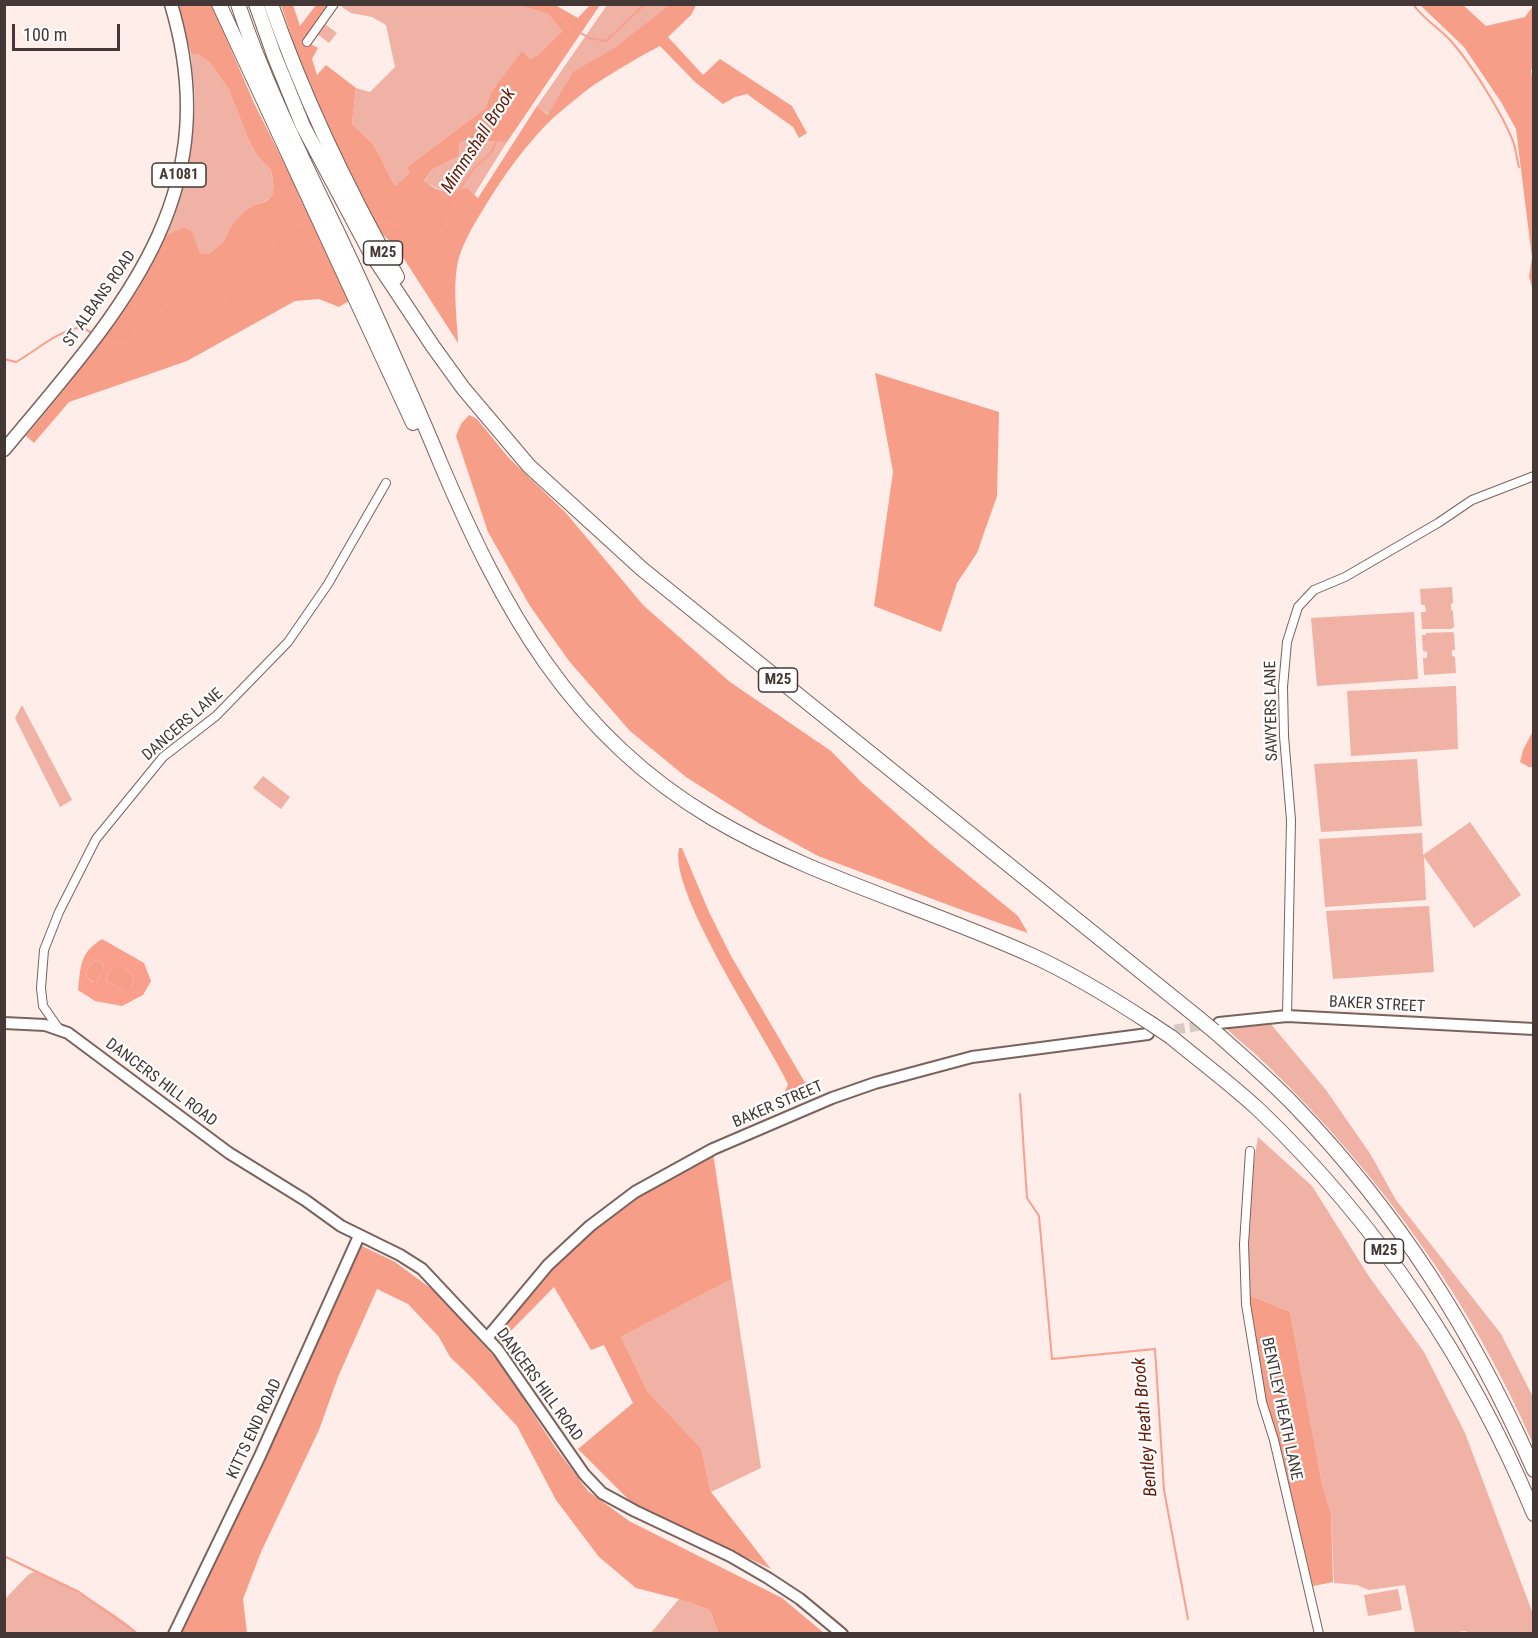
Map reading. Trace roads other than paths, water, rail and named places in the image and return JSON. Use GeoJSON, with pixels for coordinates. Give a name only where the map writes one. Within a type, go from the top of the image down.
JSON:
{"type":"FeatureCollection","features":[{"type":"Feature","properties":{"kind":"highway","name":"M25"},"geometry":{"type":"LineString","coordinates":[[219,4],[434,466],[456,501]]}},
{"type":"Feature","properties":{"kind":"highway","name":"M25"},"geometry":{"type":"LineString","coordinates":[[238,4],[258,62],[365,292],[456,501],[509,607],[567,693],[596,726],[627,755],[709,816],[754,841],[827,874],[1030,955],[1103,992],[1149,1028],[1171,1037],[1258,1109],[1307,1158],[1383,1249],[1431,1318],[1466,1375],[1506,1451],[1533,1514]]}},
{"type":"Feature","properties":{"kind":"highway","name":"M25"},"geometry":{"type":"LineString","coordinates":[[256,4],[303,126],[369,250],[463,388],[530,466],[642,568],[825,718],[1197,1016],[1216,1027],[1324,1138],[1406,1239],[1446,1299],[1475,1349],[1505,1407],[1533,1470]]}},
{"type":"Feature","properties":{"kind":"highway","name":"M25"},"geometry":{"type":"LineString","coordinates":[[272,4],[320,127],[362,215],[392,270],[487,406],[535,461],[541,475]]}},
{"type":"Feature","properties":{"kind":"main road","name":"ST ALBANS ROAD"},"geometry":{"type":"LineString","coordinates":[[4,450],[103,329],[131,289],[154,247],[175,194],[183,159],[188,120],[187,79],[180,34],[171,4]]}},
{"type":"Feature","properties":{"kind":"street"},"geometry":{"type":"LineString","coordinates":[[307,42],[334,4]]}},
{"type":"Feature","properties":{"kind":"street","name":"SAWYERS LANE"},"geometry":{"type":"LineString","coordinates":[[1287,1016],[1292,820],[1284,736],[1283,687],[1287,642],[1299,607],[1314,590],[1345,577],[1438,523],[1472,500],[1533,476]]}},
{"type":"Feature","properties":{"kind":"street","name":"DANCERS LANE"},"geometry":{"type":"LineString","coordinates":[[36,1024],[43,1006],[41,988],[44,950],[59,912],[96,839],[163,757],[216,716],[288,642],[328,584],[386,483]]}},
{"type":"Feature","properties":{"kind":"street"},"geometry":{"type":"LineString","coordinates":[[43,1006],[60,1029]]}},
{"type":"Feature","properties":{"kind":"street","name":"BAKER STREET"},"geometry":{"type":"LineString","coordinates":[[1216,1027],[1287,1016],[1533,1029]]}},
{"type":"Feature","properties":{"kind":"street","name":"DANCERS HILL ROAD"},"geometry":{"type":"LineString","coordinates":[[4,1023],[36,1024],[60,1029],[229,1153],[305,1200],[341,1226],[400,1255],[422,1269],[504,1359],[584,1474],[602,1493],[730,1556],[768,1578],[808,1605],[842,1634]]}},
{"type":"Feature","properties":{"kind":"street","name":"BAKER STREET"},"geometry":{"type":"LineString","coordinates":[[487,1338],[548,1265],[590,1226],[635,1191],[713,1149],[832,1098],[875,1083],[972,1057],[1149,1028]]}},
{"type":"Feature","properties":{"kind":"street","name":"BENTLEY HEATH LANE"},"geometry":{"type":"LineString","coordinates":[[1250,1151],[1244,1244],[1246,1304],[1262,1402],[1274,1440],[1319,1634]]}},
{"type":"Feature","properties":{"kind":"street","name":"KITTS END ROAD"},"geometry":{"type":"LineString","coordinates":[[174,1634],[259,1458],[359,1236]]}},
{"type":"Feature","properties":{"kind":"waterway"},"geometry":{"type":"LineString","coordinates":[[303,26],[319,4]]}},
{"type":"Feature","properties":{"kind":"waterway"},"geometry":{"type":"LineString","coordinates":[[544,4],[558,10],[571,33]]}},
{"type":"Feature","properties":{"kind":"waterway","name":"Mimmshall Brook"},"geometry":{"type":"LineString","coordinates":[[380,222],[431,231],[444,229],[461,187],[474,168],[491,153],[502,124],[571,33],[579,32],[589,38],[606,41],[645,4]]}},
{"type":"Feature","properties":{"kind":"waterway"},"geometry":{"type":"LineString","coordinates":[[1413,4],[1450,40],[1476,75],[1509,132],[1519,167]]}},
{"type":"Feature","properties":{"kind":"waterway","name":"Mimmshall Brook"},"geometry":{"type":"LineString","coordinates":[[99,338],[113,343],[128,343],[136,325],[182,298],[198,316],[221,302],[237,288],[288,226],[307,224]]}},
{"type":"Feature","properties":{"kind":"waterway","name":"Mimmshall Brook"},"geometry":{"type":"LineString","coordinates":[[4,359],[16,362],[54,337],[81,327],[92,333]]}},
{"type":"Feature","properties":{"kind":"waterway","name":"Bentley Heath Brook"},"geometry":{"type":"LineString","coordinates":[[1020,1094],[1027,1198],[1039,1216],[1052,1359],[1155,1349],[1164,1490],[1188,1619]]}},
{"type":"Feature","properties":{"kind":"waterway"},"geometry":{"type":"LineString","coordinates":[[4,1556],[79,1592],[138,1634]]}},
{"type":"Feature","properties":{"kind":"tunnel"},"geometry":{"type":"LineString","coordinates":[[1160,1032],[1210,1024]]}}]}
